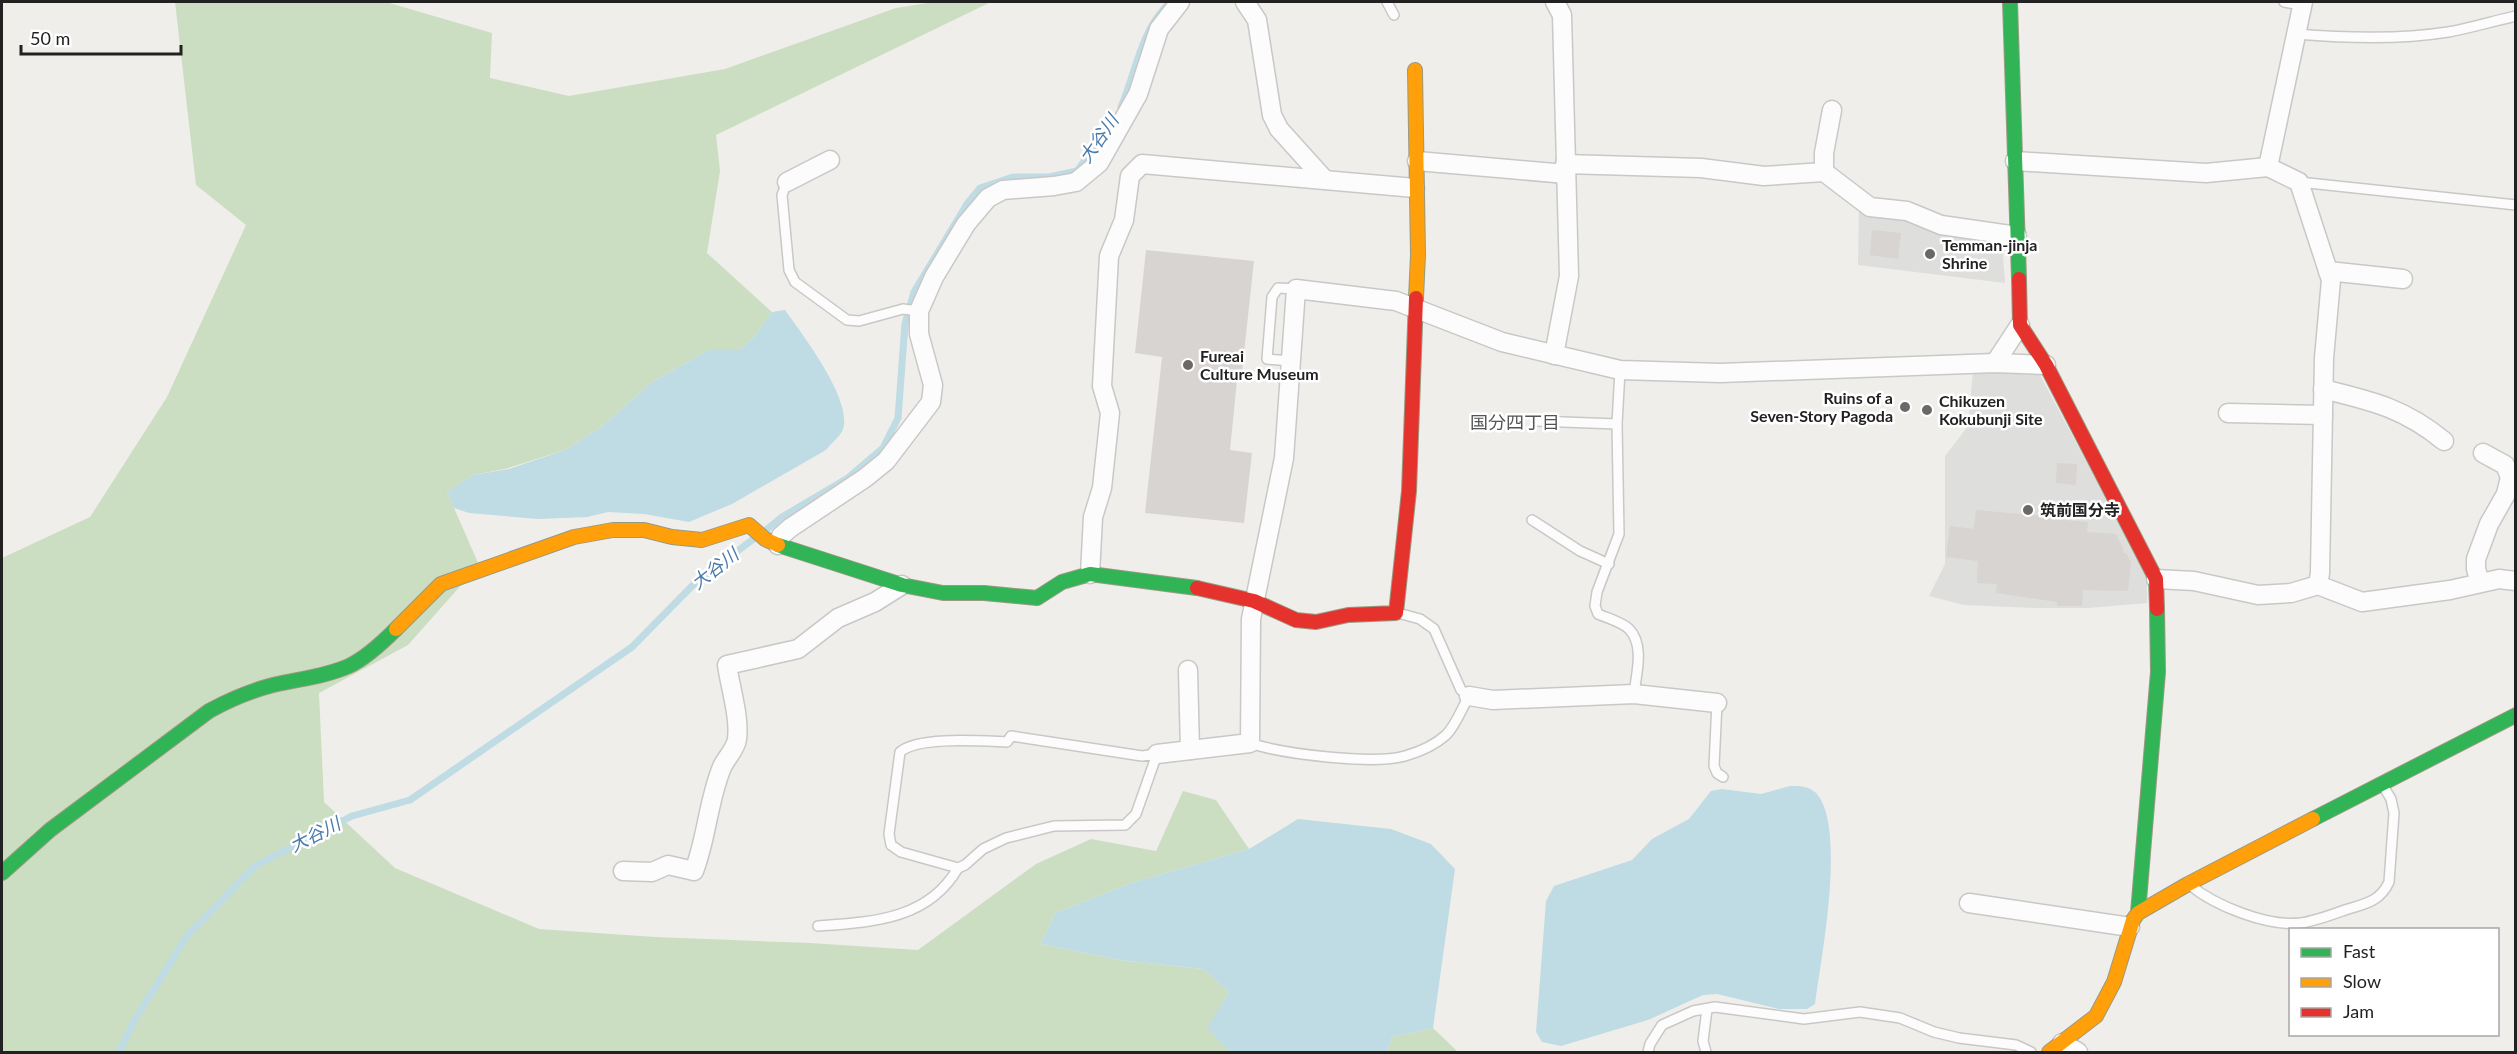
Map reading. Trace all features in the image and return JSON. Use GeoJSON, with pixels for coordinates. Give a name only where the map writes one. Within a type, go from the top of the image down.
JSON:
{"type":"FeatureCollection","features":[{"type":"Feature","properties":{"kind":"street"},"geometry":{"type":"LineString","coordinates":[[778,545],[781,536],[790,528],[865,478],[886,461],[931,402],[933,385],[919,334],[919,311],[934,277],[960,233],[988,198],[1003,190],[1076,182],[1099,163],[1138,94],[1159,28],[1180,2]]}},
{"type":"Feature","properties":{"kind":"street"},"geometry":{"type":"LineString","coordinates":[[1245,2],[1257,20],[1272,116],[1279,129],[1324,180]]}},
{"type":"Feature","properties":{"kind":"street"},"geometry":{"type":"LineString","coordinates":[[1554,354],[1569,276],[1562,15],[1555,2]]}},
{"type":"Feature","properties":{"kind":"street"},"geometry":{"type":"LineString","coordinates":[[2010,2],[2020,325],[2046,365],[2135,534],[2156,579],[2158,672],[2134,920],[2114,982],[2101,1008],[2096,1016],[2055,1048]]}},
{"type":"Feature","properties":{"kind":"street"},"geometry":{"type":"LineString","coordinates":[[2268,167],[2296,34],[2296,3]]}},
{"type":"Feature","properties":{"kind":"street"},"geometry":{"type":"LineString","coordinates":[[2,873],[50,830],[209,711],[230,699],[273,685],[313,678],[350,665],[381,644],[441,584],[574,537],[613,530],[644,530],[672,537],[702,540],[749,525],[765,539],[778,545],[902,585],[943,593],[984,593],[1037,598],[1055,584],[1075,576],[1090,574],[1189,586],[1254,601],[1296,620],[1396,612],[1409,491],[1414,306],[1418,255],[1415,188],[1417,161],[1415,70]]}},
{"type":"Feature","properties":{"kind":"street"},"geometry":{"type":"LineString","coordinates":[[1824,172],[1824,153],[1832,110]]}},
{"type":"Feature","properties":{"kind":"street"},"geometry":{"type":"LineString","coordinates":[[787,182],[830,160]]}},
{"type":"Feature","properties":{"kind":"street"},"geometry":{"type":"LineString","coordinates":[[1417,161],[1565,169],[1701,168],[1764,176],[1824,172],[1870,207],[1907,211],[1941,225],[2017,236]]}},
{"type":"Feature","properties":{"kind":"street"},"geometry":{"type":"LineString","coordinates":[[2015,161],[2206,173],[2268,167],[2298,182],[2331,280],[2323,389],[2318,585]]}},
{"type":"Feature","properties":{"kind":"street"},"geometry":{"type":"LineString","coordinates":[[1099,163],[1130,176]]}},
{"type":"Feature","properties":{"kind":"street"},"geometry":{"type":"LineString","coordinates":[[1090,574],[1093,517],[1102,488],[1110,413],[1102,386],[1109,256],[1124,220],[1130,176],[1142,164],[1415,188]]}},
{"type":"Feature","properties":{"kind":"street"},"geometry":{"type":"LineString","coordinates":[[2328,271],[2403,279]]}},
{"type":"Feature","properties":{"kind":"street"},"geometry":{"type":"LineString","coordinates":[[1157,754],[1250,743],[1251,619],[1284,458],[1296,289],[1396,301],[1414,306],[1502,342],[1620,370],[1731,373],[1995,363],[2046,365]]}},
{"type":"Feature","properties":{"kind":"street"},"geometry":{"type":"LineString","coordinates":[[1995,363],[2020,325]]}},
{"type":"Feature","properties":{"kind":"street"},"geometry":{"type":"LineString","coordinates":[[2323,389],[2367,399],[2400,411],[2421,422],[2444,441]]}},
{"type":"Feature","properties":{"kind":"street"},"geometry":{"type":"LineString","coordinates":[[2228,413],[2323,415]]}},
{"type":"Feature","properties":{"kind":"street"},"geometry":{"type":"LineString","coordinates":[[2480,582],[2476,559],[2489,524],[2506,494],[2510,477],[2505,465],[2483,453]]}},
{"type":"Feature","properties":{"kind":"street"},"geometry":{"type":"LineString","coordinates":[[2156,579],[2194,581],[2258,595],[2291,593],[2318,585],[2362,602],[2450,590],[2499,579],[2516,581]]}},
{"type":"Feature","properties":{"kind":"street"},"geometry":{"type":"LineString","coordinates":[[623,871],[652,872],[668,865],[694,871],[704,847],[706,821],[722,767],[737,741],[737,727],[726,665],[798,649],[838,618],[875,602],[902,585]]}},
{"type":"Feature","properties":{"kind":"street"},"geometry":{"type":"LineString","coordinates":[[1188,670],[1190,750]]}},
{"type":"Feature","properties":{"kind":"street"},"geometry":{"type":"LineString","coordinates":[[1469,696],[1493,700],[1634,694],[1718,703]]}},
{"type":"Feature","properties":{"kind":"street"},"geometry":{"type":"LineString","coordinates":[[1969,903],[2134,920],[2188,884],[2381,783],[2516,716]]}},
{"type":"Feature","properties":{"kind":"street"},"geometry":{"type":"LineString","coordinates":[[2055,1048],[2078,1053]]}},
{"type":"Feature","properties":{"kind":"lane"},"geometry":{"type":"LineString","coordinates":[[1387,2],[1394,15]]}},
{"type":"Feature","properties":{"kind":"lane"},"geometry":{"type":"LineString","coordinates":[[2296,34],[2337,38],[2414,36],[2448,32],[2516,16]]}},
{"type":"Feature","properties":{"kind":"lane"},"geometry":{"type":"LineString","coordinates":[[787,182],[782,195],[789,270],[795,282],[847,321],[859,321],[903,309],[919,311]]}},
{"type":"Feature","properties":{"kind":"lane"},"geometry":{"type":"LineString","coordinates":[[2298,182],[2516,206]]}},
{"type":"Feature","properties":{"kind":"lane"},"geometry":{"type":"LineString","coordinates":[[1620,370],[1617,424],[1619,534],[1610,564],[1597,592],[1595,606],[1598,614],[1628,628],[1636,640],[1638,652],[1634,694]]}},
{"type":"Feature","properties":{"kind":"lane"},"geometry":{"type":"LineString","coordinates":[[1537,422],[1617,424]]}},
{"type":"Feature","properties":{"kind":"lane"},"geometry":{"type":"LineString","coordinates":[[1532,520],[1580,551],[1610,564]]}},
{"type":"Feature","properties":{"kind":"lane"},"geometry":{"type":"LineString","coordinates":[[1250,743],[1273,751],[1371,759],[1403,757],[1427,748],[1446,735],[1469,696],[1461,690],[1434,629],[1420,619],[1396,612]]}},
{"type":"Feature","properties":{"kind":"lane"},"geometry":{"type":"LineString","coordinates":[[1718,703],[1714,766],[1717,773],[1723,777]]}},
{"type":"Feature","properties":{"kind":"lane"},"geometry":{"type":"LineString","coordinates":[[818,926],[892,917],[934,898],[949,884],[958,868],[983,849],[1006,838],[1054,825],[1125,825],[1136,814],[1157,754],[1142,756],[1023,736],[1011,736],[1007,742],[957,740],[906,746],[898,758],[889,834],[891,845],[901,852],[958,868]]}},
{"type":"Feature","properties":{"kind":"lane"},"geometry":{"type":"LineString","coordinates":[[2188,884],[2205,897],[2266,921],[2288,924],[2303,923],[2373,902],[2384,892],[2389,882],[2394,813],[2391,799],[2381,783]]}},
{"type":"Feature","properties":{"kind":"lane"},"geometry":{"type":"LineString","coordinates":[[1648,1053],[1650,1044],[1662,1025],[1693,1011],[1715,1007],[1804,1019],[1860,1012],[1900,1018],[1934,1032],[1959,1038],[2016,1045],[2031,1053]]}},
{"type":"Feature","properties":{"kind":"lane"},"geometry":{"type":"LineString","coordinates":[[1706,1053],[1703,1041],[1707,1009]]}},
{"type":"Feature","properties":{"kind":"shaded area","name":"Temman-jinja Shrine"},"geometry":{"type":"Polygon","coordinates":[[[1859,209],[2002,243],[2005,283],[1858,265],[1859,209]]]}},
{"type":"Feature","properties":{"kind":"shaded area","name":"筑前国分寺"},"geometry":{"type":"Polygon","coordinates":[[[1973,372],[2040,375],[2147,576],[2147,603],[2088,608],[2034,608],[1964,605],[1929,596],[1945,564],[1945,456],[1968,426],[1973,372]]]}},
{"type":"Feature","properties":{"kind":"green space"},"geometry":{"type":"Polygon","coordinates":[[[175,2],[386,2],[492,33],[490,78],[569,96],[725,69],[896,8],[934,2],[991,2],[716,135],[720,171],[707,253],[772,312],[755,336],[741,349],[711,349],[652,382],[600,428],[565,450],[505,469],[473,475],[447,492],[479,565],[408,645],[319,693],[324,802],[395,868],[539,929],[918,950],[1036,864],[1091,839],[1156,851],[1183,791],[1216,800],[1249,849],[1131,883],[1055,913],[1041,944],[1119,960],[1203,969],[1229,992],[1208,1028],[1230,1052],[2,1052],[2,558],[90,517],[167,397],[246,225],[196,185],[175,2]]]}},
{"type":"Feature","properties":{"kind":"green space"},"geometry":{"type":"Polygon","coordinates":[[[1433,1028],[1458,1052],[1387,1052],[1392,1037],[1433,1028]]]}},
{"type":"Feature","properties":{"kind":"water"},"geometry":{"type":"Polygon","coordinates":[[[785,310],[824,368],[841,402],[844,417],[843,429],[826,450],[732,504],[689,522],[644,514],[608,512],[587,517],[538,519],[469,513],[454,508],[447,492],[473,475],[509,469],[565,450],[600,428],[652,382],[711,349],[741,349],[755,336],[772,312],[785,310]]]}},
{"type":"Feature","properties":{"kind":"water"},"geometry":{"type":"Polygon","coordinates":[[[1790,786],[1801,786],[1816,793],[1825,810],[1830,834],[1829,894],[1815,1004],[1807,1009],[1779,1009],[1717,994],[1703,995],[1648,1020],[1561,1046],[1542,1042],[1536,1032],[1546,901],[1554,886],[1632,860],[1652,839],[1689,819],[1711,791],[1722,789],[1761,794],[1790,786]]]}},
{"type":"Feature","properties":{"kind":"water"},"geometry":{"type":"Polygon","coordinates":[[[1298,819],[1391,829],[1431,844],[1455,869],[1433,1028],[1392,1037],[1387,1052],[1230,1052],[1207,1028],[1229,992],[1203,969],[1119,960],[1041,944],[1055,913],[1131,883],[1249,849],[1298,819]]]}},
{"type":"Feature","properties":{"kind":"building"},"geometry":{"type":"Polygon","coordinates":[[[1872,230],[1901,233],[1898,259],[1870,255],[1872,230]]]}},
{"type":"Feature","properties":{"kind":"building"},"geometry":{"type":"Polygon","coordinates":[[[1146,250],[1254,261],[1242,371],[1238,370],[1230,450],[1252,453],[1244,523],[1145,513],[1162,357],[1135,353],[1146,250]]]}},
{"type":"Feature","properties":{"kind":"building"},"geometry":{"type":"Polygon","coordinates":[[[2057,463],[2077,464],[2076,485],[2056,483],[2057,463]]]}},
{"type":"Feature","properties":{"kind":"building"},"geometry":{"type":"Polygon","coordinates":[[[1976,510],[2088,522],[2087,532],[2116,534],[2123,553],[2126,553],[2131,562],[2128,591],[2083,590],[2082,606],[2057,606],[2057,602],[1996,593],[1997,584],[1977,583],[1978,561],[1946,557],[1950,526],[1974,529],[1976,510]]]}},
{"type":"Feature","properties":{"kind":"waterway","name":"大谷川"},"geometry":{"type":"LineString","coordinates":[[1121,107],[1146,38],[1170,2]]}},
{"type":"Feature","properties":{"kind":"waterway","name":"大谷川"},"geometry":{"type":"LineString","coordinates":[[765,531],[782,517],[848,478],[883,448],[898,418],[905,324],[914,292],[967,204],[980,188],[1013,177],[1049,177],[1077,171],[1116,117]]}},
{"type":"Feature","properties":{"kind":"waterway","name":"大谷川"},"geometry":{"type":"LineString","coordinates":[[119,1052],[134,1021],[187,936],[255,866],[352,816],[410,800],[632,647],[693,585],[756,537]]}},
{"type":"Feature","properties":{"kind":"traffic: fast"},"geometry":{"type":"LineString","coordinates":[[2010,2],[2019,279]]}},
{"type":"Feature","properties":{"kind":"traffic: fast"},"geometry":{"type":"LineString","coordinates":[[778,545],[902,585],[943,593],[984,593],[1037,598],[1062,582],[1090,574],[1197,588]]}},
{"type":"Feature","properties":{"kind":"traffic: fast"},"geometry":{"type":"LineString","coordinates":[[2138,913],[2158,672],[2157,609]]}},
{"type":"Feature","properties":{"kind":"traffic: fast"},"geometry":{"type":"LineString","coordinates":[[2,873],[50,830],[209,711],[256,690],[340,670],[368,654],[396,629]]}},
{"type":"Feature","properties":{"kind":"traffic: fast"},"geometry":{"type":"LineString","coordinates":[[2313,819],[2516,715]]}},
{"type":"Feature","properties":{"kind":"traffic: slow"},"geometry":{"type":"LineString","coordinates":[[1415,70],[1418,255],[1416,298]]}},
{"type":"Feature","properties":{"kind":"traffic: slow"},"geometry":{"type":"LineString","coordinates":[[396,629],[441,584],[574,537],[613,530],[644,530],[672,537],[702,540],[749,525],[765,539],[778,545]]}},
{"type":"Feature","properties":{"kind":"traffic: slow"},"geometry":{"type":"LineString","coordinates":[[2049,1052],[2096,1016],[2114,982],[2133,920],[2138,913],[2188,884],[2313,819]]}},
{"type":"Feature","properties":{"kind":"traffic: jam"},"geometry":{"type":"LineString","coordinates":[[2019,279],[2020,325],[2046,365],[2156,579],[2157,609]]}},
{"type":"Feature","properties":{"kind":"traffic: jam"},"geometry":{"type":"LineString","coordinates":[[1197,588],[1254,601],[1296,620],[1316,622],[1348,615],[1396,613],[1409,491],[1416,298]]}},
{"type":"Feature","properties":{"kind":"place","name":"Temman-jinja Shrine"},"geometry":{"type":"Point","coordinates":[1930,254]}},
{"type":"Feature","properties":{"kind":"place","name":"Fureai Culture Museum"},"geometry":{"type":"Point","coordinates":[1188,365]}},
{"type":"Feature","properties":{"kind":"place","name":"Ruins of a Seven-Story Pagoda"},"geometry":{"type":"Point","coordinates":[1905,407]}},
{"type":"Feature","properties":{"kind":"place","name":"Chikuzen Kokubunji Site"},"geometry":{"type":"Point","coordinates":[1927,410]}},
{"type":"Feature","properties":{"kind":"place","name":"筑前国分寺"},"geometry":{"type":"Point","coordinates":[2028,510]}},
{"type":"Feature","properties":{"kind":"district","name":"国分四丁目"},"geometry":{"type":"Point","coordinates":[1515,423]}}]}
